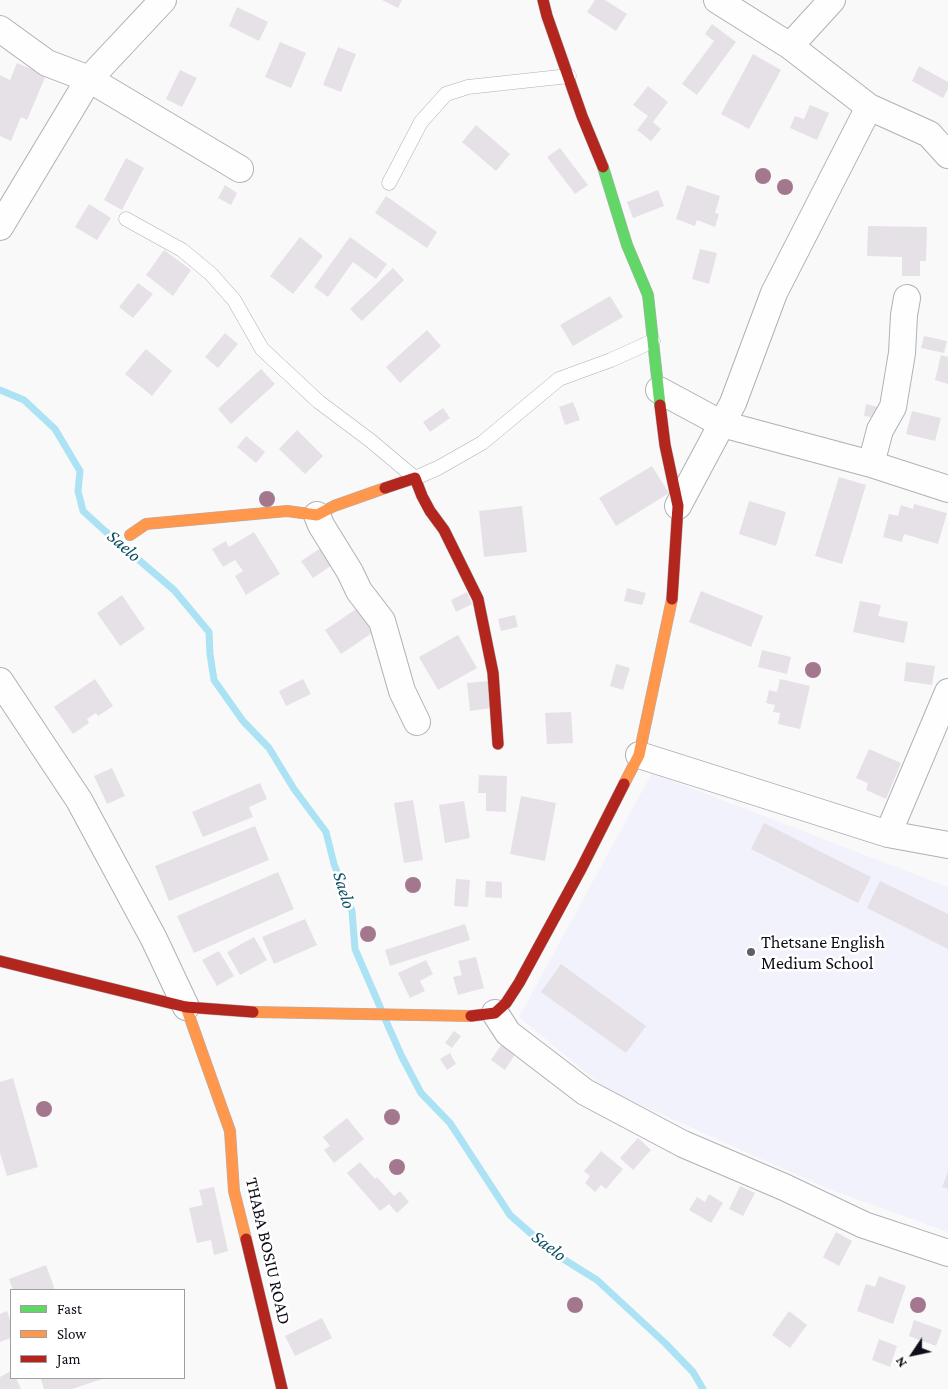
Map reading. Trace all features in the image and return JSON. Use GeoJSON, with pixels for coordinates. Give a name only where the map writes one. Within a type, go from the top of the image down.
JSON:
{"type":"FeatureCollection","features":[{"type":"Feature","properties":{"kind":"street"},"geometry":{"type":"LineString","coordinates":[[0,227],[89,79],[163,0]]}},
{"type":"Feature","properties":{"kind":"street"},"geometry":{"type":"LineString","coordinates":[[0,961],[186,1007],[254,1012],[480,1016],[495,1013],[506,1003],[519,983],[581,869],[638,755],[672,601],[678,506],[665,445],[648,296],[627,245],[602,163],[582,116],[543,0]]}},
{"type":"Feature","properties":{"kind":"street"},"geometry":{"type":"LineString","coordinates":[[717,0],[790,46],[869,107],[929,134],[948,155]]}},
{"type":"Feature","properties":{"kind":"street"},"geometry":{"type":"LineString","coordinates":[[790,46],[832,0]]}},
{"type":"Feature","properties":{"kind":"street"},"geometry":{"type":"LineString","coordinates":[[0,29],[47,63],[89,79],[240,169]]}},
{"type":"Feature","properties":{"kind":"street"},"geometry":{"type":"LineString","coordinates":[[678,506],[733,403],[774,293],[869,107]]}},
{"type":"Feature","properties":{"kind":"street"},"geometry":{"type":"LineString","coordinates":[[871,464],[880,430],[893,407],[902,353],[907,298]]}},
{"type":"Feature","properties":{"kind":"street"},"geometry":{"type":"LineString","coordinates":[[659,390],[722,424],[871,464],[948,489]]}},
{"type":"Feature","properties":{"kind":"street"},"geometry":{"type":"LineString","coordinates":[[130,535],[146,524],[287,511],[317,515],[334,506],[415,478],[422,496],[444,530],[478,599],[493,673],[498,744]]}},
{"type":"Feature","properties":{"kind":"street"},"geometry":{"type":"LineString","coordinates":[[317,515],[321,526],[360,590],[382,621],[402,691],[417,722]]}},
{"type":"Feature","properties":{"kind":"street"},"geometry":{"type":"LineString","coordinates":[[0,681],[79,800],[154,939],[186,1007]]}},
{"type":"Feature","properties":{"kind":"street"},"geometry":{"type":"LineString","coordinates":[[888,834],[948,692]]}},
{"type":"Feature","properties":{"kind":"street"},"geometry":{"type":"LineString","coordinates":[[638,755],[888,834],[948,845]]}},
{"type":"Feature","properties":{"kind":"street","name":"THABA BOSIU ROAD"},"geometry":{"type":"LineString","coordinates":[[186,1007],[230,1131],[234,1191],[282,1389]]}},
{"type":"Feature","properties":{"kind":"street"},"geometry":{"type":"LineString","coordinates":[[495,1013],[508,1033],[585,1092],[683,1144],[784,1187],[864,1225],[948,1253]]}},
{"type":"Feature","properties":{"kind":"lane"},"geometry":{"type":"LineString","coordinates":[[389,182],[421,122],[446,94],[468,87],[569,76]]}},
{"type":"Feature","properties":{"kind":"lane"},"geometry":{"type":"LineString","coordinates":[[126,219],[182,250],[211,274],[234,300],[262,349],[319,402],[371,441],[415,478],[438,468],[482,443],[558,379],[611,360],[653,341]]}},
{"type":"Feature","properties":{"kind":"shaded area","name":"Thetsane English Medium School"},"geometry":{"type":"Polygon","coordinates":[[[652,773],[948,887],[948,1232],[831,1190],[607,1090],[519,1017],[652,773]]]}},
{"type":"Feature","properties":{"kind":"building"},"geometry":{"type":"Polygon","coordinates":[[[382,0],[402,0],[398,8],[382,0]]]}},
{"type":"Feature","properties":{"kind":"building"},"geometry":{"type":"Polygon","coordinates":[[[595,0],[605,0],[627,14],[616,31],[587,12],[595,0]]]}},
{"type":"Feature","properties":{"kind":"building"},"geometry":{"type":"Polygon","coordinates":[[[237,7],[268,22],[259,41],[229,26],[237,7]]]}},
{"type":"Feature","properties":{"kind":"building"},"geometry":{"type":"Polygon","coordinates":[[[712,24],[736,42],[697,95],[682,84],[714,41],[705,34],[712,24]]]}},
{"type":"Feature","properties":{"kind":"building"},"geometry":{"type":"Polygon","coordinates":[[[280,42],[306,53],[291,88],[265,77],[280,42]]]}},
{"type":"Feature","properties":{"kind":"building"},"geometry":{"type":"Polygon","coordinates":[[[338,47],[356,54],[341,92],[323,85],[338,47]]]}},
{"type":"Feature","properties":{"kind":"building"},"geometry":{"type":"Polygon","coordinates":[[[753,54],[781,70],[749,129],[721,114],[753,54]]]}},
{"type":"Feature","properties":{"kind":"building"},"geometry":{"type":"Polygon","coordinates":[[[17,63],[46,75],[27,120],[21,117],[11,141],[0,136],[0,75],[10,80],[17,63]]]}},
{"type":"Feature","properties":{"kind":"building"},"geometry":{"type":"Polygon","coordinates":[[[919,66],[948,82],[948,89],[943,98],[912,81],[919,66]]]}},
{"type":"Feature","properties":{"kind":"building"},"geometry":{"type":"Polygon","coordinates":[[[180,70],[197,78],[182,107],[166,99],[180,70]]]}},
{"type":"Feature","properties":{"kind":"building"},"geometry":{"type":"Polygon","coordinates":[[[648,86],[668,102],[653,122],[661,129],[651,141],[637,130],[648,116],[633,105],[648,86]]]}},
{"type":"Feature","properties":{"kind":"building"},"geometry":{"type":"Polygon","coordinates":[[[810,105],[829,113],[817,140],[790,128],[795,116],[804,119],[810,105]]]}},
{"type":"Feature","properties":{"kind":"building"},"geometry":{"type":"Polygon","coordinates":[[[476,125],[510,154],[496,171],[462,142],[476,125]]]}},
{"type":"Feature","properties":{"kind":"building"},"geometry":{"type":"Polygon","coordinates":[[[560,148],[588,185],[575,194],[547,157],[560,148]]]}},
{"type":"Feature","properties":{"kind":"building"},"geometry":{"type":"Polygon","coordinates":[[[126,158],[144,168],[122,210],[104,200],[126,158]]]}},
{"type":"Feature","properties":{"kind":"building"},"geometry":{"type":"Polygon","coordinates":[[[225,185],[237,193],[231,205],[218,198],[225,185]]]}},
{"type":"Feature","properties":{"kind":"building"},"geometry":{"type":"Polygon","coordinates":[[[687,185],[720,196],[715,213],[719,214],[715,227],[697,220],[695,226],[676,219],[687,185]]]}},
{"type":"Feature","properties":{"kind":"building"},"geometry":{"type":"Polygon","coordinates":[[[658,190],[664,206],[633,218],[627,202],[658,190]]]}},
{"type":"Feature","properties":{"kind":"building"},"geometry":{"type":"Polygon","coordinates":[[[386,196],[437,232],[427,248],[375,213],[386,196]]]}},
{"type":"Feature","properties":{"kind":"building"},"geometry":{"type":"Polygon","coordinates":[[[89,204],[111,218],[97,240],[75,227],[89,204]]]}},
{"type":"Feature","properties":{"kind":"building"},"geometry":{"type":"Polygon","coordinates":[[[868,226],[927,227],[926,261],[920,261],[920,276],[902,276],[902,257],[867,256],[868,226]]]}},
{"type":"Feature","properties":{"kind":"building"},"geometry":{"type":"Polygon","coordinates":[[[300,237],[323,256],[293,294],[270,276],[300,237]]]}},
{"type":"Feature","properties":{"kind":"building"},"geometry":{"type":"Polygon","coordinates":[[[350,237],[387,264],[376,279],[353,262],[328,297],[314,287],[350,237]]]}},
{"type":"Feature","properties":{"kind":"building"},"geometry":{"type":"Polygon","coordinates":[[[700,249],[717,253],[709,284],[692,279],[700,249]]]}},
{"type":"Feature","properties":{"kind":"building"},"geometry":{"type":"Polygon","coordinates":[[[164,250],[191,270],[173,296],[146,275],[164,250]]]}},
{"type":"Feature","properties":{"kind":"building"},"geometry":{"type":"Polygon","coordinates":[[[393,268],[404,280],[362,321],[350,309],[393,268]]]}},
{"type":"Feature","properties":{"kind":"building"},"geometry":{"type":"Polygon","coordinates":[[[138,283],[153,294],[133,318],[119,307],[138,283]]]}},
{"type":"Feature","properties":{"kind":"building"},"geometry":{"type":"Polygon","coordinates":[[[610,296],[623,317],[573,346],[560,325],[610,296]]]}},
{"type":"Feature","properties":{"kind":"building"},"geometry":{"type":"Polygon","coordinates":[[[427,330],[441,346],[400,383],[386,367],[427,330]]]}},
{"type":"Feature","properties":{"kind":"building"},"geometry":{"type":"Polygon","coordinates":[[[225,333],[238,344],[218,368],[205,357],[225,333]]]}},
{"type":"Feature","properties":{"kind":"building"},"geometry":{"type":"Polygon","coordinates":[[[924,336],[947,341],[944,353],[921,348],[924,336]]]}},
{"type":"Feature","properties":{"kind":"building"},"geometry":{"type":"Polygon","coordinates":[[[146,349],[172,371],[152,396],[125,374],[146,349]]]}},
{"type":"Feature","properties":{"kind":"building"},"geometry":{"type":"Polygon","coordinates":[[[941,355],[948,357],[948,384],[935,380],[941,355]]]}},
{"type":"Feature","properties":{"kind":"building"},"geometry":{"type":"Polygon","coordinates":[[[261,369],[275,384],[231,424],[218,409],[261,369]]]}},
{"type":"Feature","properties":{"kind":"building"},"geometry":{"type":"Polygon","coordinates":[[[573,402],[580,420],[565,425],[559,407],[573,402]]]}},
{"type":"Feature","properties":{"kind":"building"},"geometry":{"type":"Polygon","coordinates":[[[866,404],[878,407],[876,418],[864,416],[866,404]]]}},
{"type":"Feature","properties":{"kind":"building"},"geometry":{"type":"Polygon","coordinates":[[[443,408],[450,418],[430,432],[423,422],[443,408]]]}},
{"type":"Feature","properties":{"kind":"building"},"geometry":{"type":"Polygon","coordinates":[[[912,411],[941,418],[935,441],[906,434],[912,411]]]}},
{"type":"Feature","properties":{"kind":"building"},"geometry":{"type":"Polygon","coordinates":[[[297,430],[323,456],[305,474],[279,449],[297,430]]]}},
{"type":"Feature","properties":{"kind":"building"},"geometry":{"type":"Polygon","coordinates":[[[246,436],[265,452],[256,463],[237,447],[246,436]]]}},
{"type":"Feature","properties":{"kind":"building"},"geometry":{"type":"Polygon","coordinates":[[[652,466],[669,493],[616,526],[599,498],[652,466]]]}},
{"type":"Feature","properties":{"kind":"building"},"geometry":{"type":"Polygon","coordinates":[[[839,477],[866,485],[842,564],[815,556],[839,477]]]}},
{"type":"Feature","properties":{"kind":"building"},"geometry":{"type":"Polygon","coordinates":[[[749,501],[786,512],[776,546],[739,534],[749,501]]]}},
{"type":"Feature","properties":{"kind":"building"},"geometry":{"type":"Polygon","coordinates":[[[914,504],[947,513],[938,544],[904,534],[902,542],[883,537],[889,514],[898,516],[901,505],[913,509],[914,504]]]}},
{"type":"Feature","properties":{"kind":"building"},"geometry":{"type":"Polygon","coordinates":[[[522,506],[527,552],[484,557],[479,511],[522,506]]]}},
{"type":"Feature","properties":{"kind":"building"},"geometry":{"type":"Polygon","coordinates":[[[254,532],[280,574],[246,595],[235,576],[243,571],[235,560],[223,567],[212,549],[226,541],[229,547],[254,532]]]}},
{"type":"Feature","properties":{"kind":"building"},"geometry":{"type":"Polygon","coordinates":[[[327,544],[338,561],[313,578],[301,561],[327,544]]]}},
{"type":"Feature","properties":{"kind":"building"},"geometry":{"type":"Polygon","coordinates":[[[627,588],[646,593],[642,605],[624,601],[627,588]]]}},
{"type":"Feature","properties":{"kind":"building"},"geometry":{"type":"Polygon","coordinates":[[[701,591],[763,616],[751,647],[689,622],[701,591]]]}},
{"type":"Feature","properties":{"kind":"building"},"geometry":{"type":"Polygon","coordinates":[[[467,592],[472,604],[456,612],[451,600],[467,592]]]}},
{"type":"Feature","properties":{"kind":"building"},"geometry":{"type":"Polygon","coordinates":[[[122,595],[145,629],[120,646],[97,613],[122,595]]]}},
{"type":"Feature","properties":{"kind":"building"},"geometry":{"type":"Polygon","coordinates":[[[860,601],[881,605],[878,616],[908,622],[904,643],[853,632],[860,601]]]}},
{"type":"Feature","properties":{"kind":"building"},"geometry":{"type":"Polygon","coordinates":[[[362,605],[378,629],[341,654],[325,630],[362,605]]]}},
{"type":"Feature","properties":{"kind":"building"},"geometry":{"type":"Polygon","coordinates":[[[515,615],[518,627],[501,631],[498,619],[515,615]]]}},
{"type":"Feature","properties":{"kind":"building"},"geometry":{"type":"Polygon","coordinates":[[[458,635],[477,668],[438,690],[419,657],[458,635]]]}},
{"type":"Feature","properties":{"kind":"building"},"geometry":{"type":"Polygon","coordinates":[[[762,650],[791,657],[787,674],[758,667],[762,650]]]}},
{"type":"Feature","properties":{"kind":"building"},"geometry":{"type":"Polygon","coordinates":[[[906,662],[935,666],[932,685],[904,681],[906,662]]]}},
{"type":"Feature","properties":{"kind":"building"},"geometry":{"type":"Polygon","coordinates":[[[616,664],[630,668],[623,690],[610,686],[616,664]]]}},
{"type":"Feature","properties":{"kind":"building"},"geometry":{"type":"Polygon","coordinates":[[[95,679],[113,706],[98,716],[96,713],[87,719],[89,723],[73,734],[54,707],[95,679]]]}},
{"type":"Feature","properties":{"kind":"building"},"geometry":{"type":"Polygon","coordinates":[[[303,679],[311,694],[286,706],[279,691],[303,679]]]}},
{"type":"Feature","properties":{"kind":"building"},"geometry":{"type":"Polygon","coordinates":[[[780,679],[810,686],[800,729],[778,724],[780,713],[773,712],[775,705],[766,703],[769,690],[777,692],[780,679]]]}},
{"type":"Feature","properties":{"kind":"building"},"geometry":{"type":"Polygon","coordinates":[[[488,681],[491,708],[470,711],[467,683],[488,681]]]}},
{"type":"Feature","properties":{"kind":"building"},"geometry":{"type":"Polygon","coordinates":[[[571,712],[573,743],[547,744],[545,713],[571,712]]]}},
{"type":"Feature","properties":{"kind":"building"},"geometry":{"type":"Polygon","coordinates":[[[869,749],[901,763],[886,799],[866,790],[868,783],[856,778],[869,749]]]}},
{"type":"Feature","properties":{"kind":"building"},"geometry":{"type":"Polygon","coordinates":[[[112,768],[125,796],[107,804],[94,776],[112,768]]]}},
{"type":"Feature","properties":{"kind":"building"},"geometry":{"type":"Polygon","coordinates":[[[479,775],[507,776],[506,812],[486,811],[486,793],[478,793],[479,775]]]}},
{"type":"Feature","properties":{"kind":"building"},"geometry":{"type":"Polygon","coordinates":[[[260,783],[267,799],[249,807],[253,817],[203,837],[192,812],[260,783]]]}},
{"type":"Feature","properties":{"kind":"building"},"geometry":{"type":"Polygon","coordinates":[[[521,796],[556,803],[545,861],[510,854],[521,796]]]}},
{"type":"Feature","properties":{"kind":"building"},"geometry":{"type":"Polygon","coordinates":[[[413,800],[423,860],[404,863],[394,803],[413,800]]]}},
{"type":"Feature","properties":{"kind":"building"},"geometry":{"type":"Polygon","coordinates":[[[464,801],[470,838],[445,843],[439,805],[464,801]]]}},
{"type":"Feature","properties":{"kind":"building"},"geometry":{"type":"Polygon","coordinates":[[[764,823],[871,877],[858,903],[751,849],[764,823]]]}},
{"type":"Feature","properties":{"kind":"building"},"geometry":{"type":"Polygon","coordinates":[[[255,826],[269,860],[169,901],[155,866],[255,826]]]}},
{"type":"Feature","properties":{"kind":"building"},"geometry":{"type":"Polygon","coordinates":[[[278,872],[294,909],[194,953],[177,916],[278,872]]]}},
{"type":"Feature","properties":{"kind":"building"},"geometry":{"type":"Polygon","coordinates":[[[456,879],[470,880],[468,907],[454,906],[456,879]]]}},
{"type":"Feature","properties":{"kind":"building"},"geometry":{"type":"Polygon","coordinates":[[[486,881],[502,882],[502,898],[485,897],[486,881]]]}},
{"type":"Feature","properties":{"kind":"building"},"geometry":{"type":"Polygon","coordinates":[[[880,881],[948,914],[948,949],[867,908],[880,881]]]}},
{"type":"Feature","properties":{"kind":"building"},"geometry":{"type":"Polygon","coordinates":[[[305,919],[317,945],[274,964],[262,937],[305,919]]]}},
{"type":"Feature","properties":{"kind":"building"},"geometry":{"type":"Polygon","coordinates":[[[465,924],[470,940],[390,966],[385,950],[465,924]]]}},
{"type":"Feature","properties":{"kind":"building"},"geometry":{"type":"Polygon","coordinates":[[[254,937],[267,960],[240,975],[227,952],[254,937]]]}},
{"type":"Feature","properties":{"kind":"building"},"geometry":{"type":"Polygon","coordinates":[[[219,951],[234,976],[217,986],[202,960],[219,951]]]}},
{"type":"Feature","properties":{"kind":"building"},"geometry":{"type":"Polygon","coordinates":[[[476,957],[484,988],[458,995],[453,977],[462,975],[458,961],[476,957]]]}},
{"type":"Feature","properties":{"kind":"building"},"geometry":{"type":"Polygon","coordinates":[[[426,960],[433,974],[420,981],[425,991],[410,998],[398,973],[426,960]]]}},
{"type":"Feature","properties":{"kind":"building"},"geometry":{"type":"Polygon","coordinates":[[[561,964],[646,1026],[626,1053],[541,992],[561,964]]]}},
{"type":"Feature","properties":{"kind":"building"},"geometry":{"type":"Polygon","coordinates":[[[454,1031],[461,1036],[452,1048],[445,1043],[454,1031]]]}},
{"type":"Feature","properties":{"kind":"building"},"geometry":{"type":"Polygon","coordinates":[[[502,1044],[516,1053],[505,1070],[491,1060],[502,1044]]]}},
{"type":"Feature","properties":{"kind":"building"},"geometry":{"type":"Polygon","coordinates":[[[450,1053],[456,1064],[447,1070],[440,1059],[450,1053]]]}},
{"type":"Feature","properties":{"kind":"building"},"geometry":{"type":"Polygon","coordinates":[[[13,1078],[38,1167],[7,1176],[0,1153],[0,1082],[13,1078]]]}},
{"type":"Feature","properties":{"kind":"building"},"geometry":{"type":"Polygon","coordinates":[[[347,1118],[364,1139],[334,1163],[324,1150],[330,1146],[323,1137],[347,1118]]]}},
{"type":"Feature","properties":{"kind":"building"},"geometry":{"type":"Polygon","coordinates":[[[638,1138],[651,1150],[633,1170],[620,1158],[638,1138]]]}},
{"type":"Feature","properties":{"kind":"building"},"geometry":{"type":"Polygon","coordinates":[[[601,1151],[623,1169],[606,1189],[601,1185],[595,1192],[585,1183],[590,1176],[584,1171],[601,1151]]]}},
{"type":"Feature","properties":{"kind":"building"},"geometry":{"type":"Polygon","coordinates":[[[360,1162],[394,1196],[400,1191],[409,1202],[397,1213],[389,1204],[380,1211],[347,1173],[360,1162]]]}},
{"type":"Feature","properties":{"kind":"building"},"geometry":{"type":"Polygon","coordinates":[[[948,1172],[948,1189],[942,1187],[948,1172]]]}},
{"type":"Feature","properties":{"kind":"building"},"geometry":{"type":"Polygon","coordinates":[[[740,1186],[755,1193],[743,1216],[729,1209],[740,1186]]]}},
{"type":"Feature","properties":{"kind":"building"},"geometry":{"type":"Polygon","coordinates":[[[214,1187],[228,1251],[214,1255],[211,1240],[197,1243],[189,1208],[203,1205],[199,1190],[214,1187]]]}},
{"type":"Feature","properties":{"kind":"building"},"geometry":{"type":"Polygon","coordinates":[[[709,1194],[723,1203],[711,1223],[689,1210],[697,1197],[705,1202],[709,1194]]]}},
{"type":"Feature","properties":{"kind":"building"},"geometry":{"type":"Polygon","coordinates":[[[836,1232],[852,1241],[839,1266],[823,1257],[836,1232]]]}},
{"type":"Feature","properties":{"kind":"building"},"geometry":{"type":"Polygon","coordinates":[[[46,1265],[55,1289],[13,1289],[9,1279],[46,1265]]]}},
{"type":"Feature","properties":{"kind":"building"},"geometry":{"type":"Polygon","coordinates":[[[879,1276],[906,1286],[893,1324],[857,1311],[866,1284],[875,1287],[879,1276]]]}},
{"type":"Feature","properties":{"kind":"building"},"geometry":{"type":"Polygon","coordinates":[[[7,1311],[10,1320],[10,1338],[0,1342],[0,1314],[7,1311]]]}},
{"type":"Feature","properties":{"kind":"building"},"geometry":{"type":"Polygon","coordinates":[[[789,1311],[807,1325],[790,1348],[772,1335],[789,1311]]]}},
{"type":"Feature","properties":{"kind":"building"},"geometry":{"type":"Polygon","coordinates":[[[322,1318],[332,1338],[295,1356],[285,1336],[322,1318]]]}},
{"type":"Feature","properties":{"kind":"building"},"geometry":{"type":"Polygon","coordinates":[[[914,1320],[942,1330],[936,1346],[909,1336],[914,1320]]]}},
{"type":"Feature","properties":{"kind":"building"},"geometry":{"type":"Polygon","coordinates":[[[879,1339],[897,1346],[890,1367],[872,1360],[879,1339]]]}},
{"type":"Feature","properties":{"kind":"building"},"geometry":{"type":"Polygon","coordinates":[[[10,1372],[10,1379],[16,1379],[21,1389],[0,1389],[0,1377],[10,1372]]]}},
{"type":"Feature","properties":{"kind":"building"},"geometry":{"type":"Polygon","coordinates":[[[41,1379],[102,1379],[72,1389],[44,1389],[41,1379]]]}},
{"type":"Feature","properties":{"kind":"waterway","name":"Saelo"},"geometry":{"type":"LineString","coordinates":[[0,390],[24,400],[55,429],[80,471],[78,491],[83,511],[174,590],[209,632],[214,680],[243,721],[269,748],[294,789],[326,832],[334,864],[352,911],[355,949],[381,1009]]}},
{"type":"Feature","properties":{"kind":"waterway","name":"Saelo"},"geometry":{"type":"LineString","coordinates":[[386,1021],[421,1093],[450,1123],[510,1215],[552,1252],[597,1280],[665,1343],[693,1372],[703,1389]]}},
{"type":"Feature","properties":{"kind":"traffic: fast"},"geometry":{"type":"LineString","coordinates":[[603,167],[627,245],[648,295],[660,405]]}},
{"type":"Feature","properties":{"kind":"traffic: slow"},"geometry":{"type":"LineString","coordinates":[[130,535],[146,524],[287,511],[317,515],[334,506],[385,488]]}},
{"type":"Feature","properties":{"kind":"traffic: slow"},"geometry":{"type":"LineString","coordinates":[[624,784],[639,755],[672,599]]}},
{"type":"Feature","properties":{"kind":"traffic: slow"},"geometry":{"type":"LineString","coordinates":[[186,1007],[230,1131],[234,1191],[246,1239]]}},
{"type":"Feature","properties":{"kind":"traffic: slow"},"geometry":{"type":"LineString","coordinates":[[253,1012],[471,1016]]}},
{"type":"Feature","properties":{"kind":"traffic: jam"},"geometry":{"type":"LineString","coordinates":[[543,0],[582,116],[603,167]]}},
{"type":"Feature","properties":{"kind":"traffic: jam"},"geometry":{"type":"LineString","coordinates":[[660,405],[665,445],[678,506],[672,599]]}},
{"type":"Feature","properties":{"kind":"traffic: jam"},"geometry":{"type":"LineString","coordinates":[[385,488],[415,478],[422,496],[444,530],[478,599],[493,673],[498,744]]}},
{"type":"Feature","properties":{"kind":"traffic: jam"},"geometry":{"type":"LineString","coordinates":[[471,1016],[495,1013],[506,1003],[519,983],[581,869],[624,784]]}},
{"type":"Feature","properties":{"kind":"traffic: jam"},"geometry":{"type":"LineString","coordinates":[[0,961],[186,1007],[253,1012]]}},
{"type":"Feature","properties":{"kind":"traffic: jam"},"geometry":{"type":"LineString","coordinates":[[246,1239],[282,1389]]}},
{"type":"Feature","properties":{"kind":"place","name":"Thetsane English Medium School"},"geometry":{"type":"Point","coordinates":[751,952]}}]}
